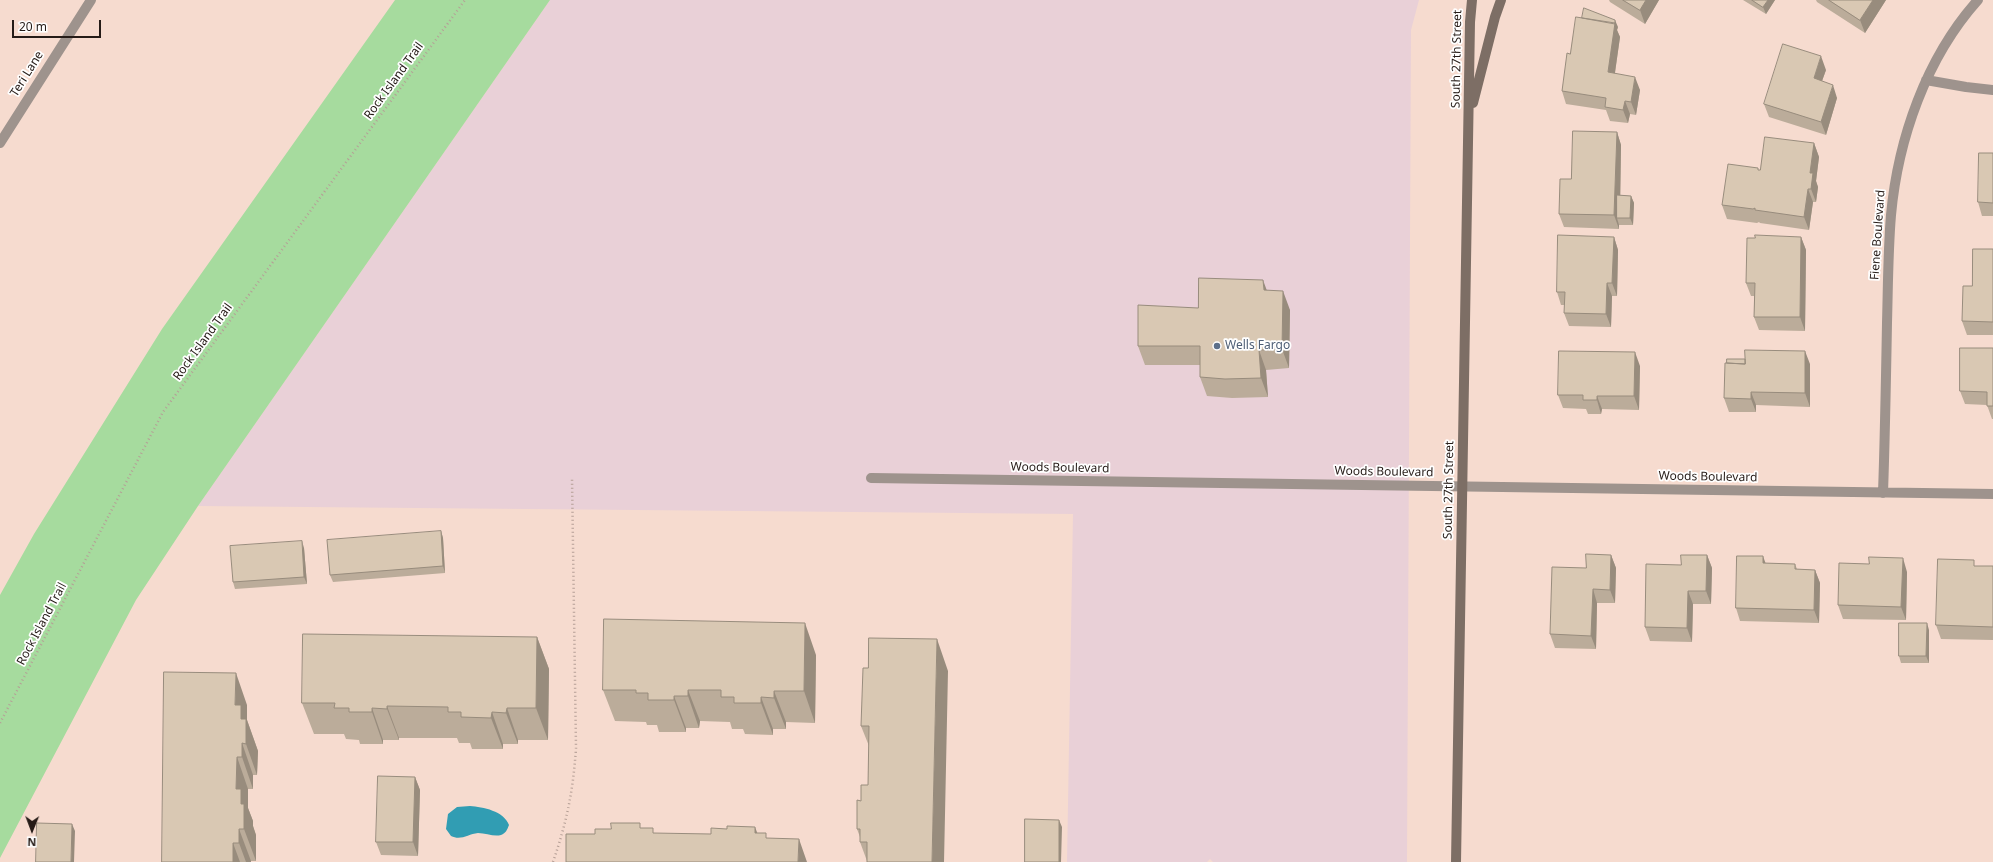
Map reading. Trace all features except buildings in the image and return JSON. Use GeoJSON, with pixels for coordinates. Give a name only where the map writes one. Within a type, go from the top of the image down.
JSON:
{"type":"FeatureCollection","features":[{"type":"Feature","properties":{"kind":"main road","name":"South 27th Street"},"geometry":{"type":"LineString","coordinates":[[1456,862],[1470,22],[1472,0]]}},
{"type":"Feature","properties":{"kind":"main road","name":"South 27th Street"},"geometry":{"type":"LineString","coordinates":[[1469,119],[1495,17],[1501,0]]}},
{"type":"Feature","properties":{"kind":"street","name":"Teri Lane"},"geometry":{"type":"LineString","coordinates":[[0,143],[91,0]]}},
{"type":"Feature","properties":{"kind":"street","name":"Fiene Boulevard"},"geometry":{"type":"LineString","coordinates":[[1883,492],[1891,215],[1896,179],[1903,146],[1926,80],[1950,36],[1978,0]]}},
{"type":"Feature","properties":{"kind":"street"},"geometry":{"type":"LineString","coordinates":[[1926,80],[1993,90]]}},
{"type":"Feature","properties":{"kind":"street","name":"Woods Boulevard"},"geometry":{"type":"LineString","coordinates":[[871,478],[1993,494]]}},
{"type":"Feature","properties":{"kind":"path","name":"Rock Island Trail"},"geometry":{"type":"LineString","coordinates":[[0,723],[163,412],[465,0]]}},
{"type":"Feature","properties":{"kind":"path"},"geometry":{"type":"LineString","coordinates":[[553,862],[566,826],[574,785],[576,748],[572,478]]}},
{"type":"Feature","properties":{"kind":"shaded area"},"geometry":{"type":"Polygon","coordinates":[[[550,0],[1419,0],[1411,30],[1407,862],[1213,862],[1210,859],[1207,862],[1067,862],[1073,514],[198,506],[550,0]]]}},
{"type":"Feature","properties":{"kind":"green space"},"geometry":{"type":"Polygon","coordinates":[[[395,0],[550,0],[198,506],[136,600],[0,858],[0,595],[34,534],[162,329],[395,0]]]}},
{"type":"Feature","properties":{"kind":"water"},"geometry":{"type":"Polygon","coordinates":[[[457,807],[481,807],[503,816],[509,825],[506,831],[503,834],[498,835],[478,833],[461,838],[451,836],[446,829],[448,814],[457,807]]]}},
{"type":"Feature","properties":{"kind":"place","name":"Wells Fargo"},"geometry":{"type":"Point","coordinates":[1217,346]}}]}
